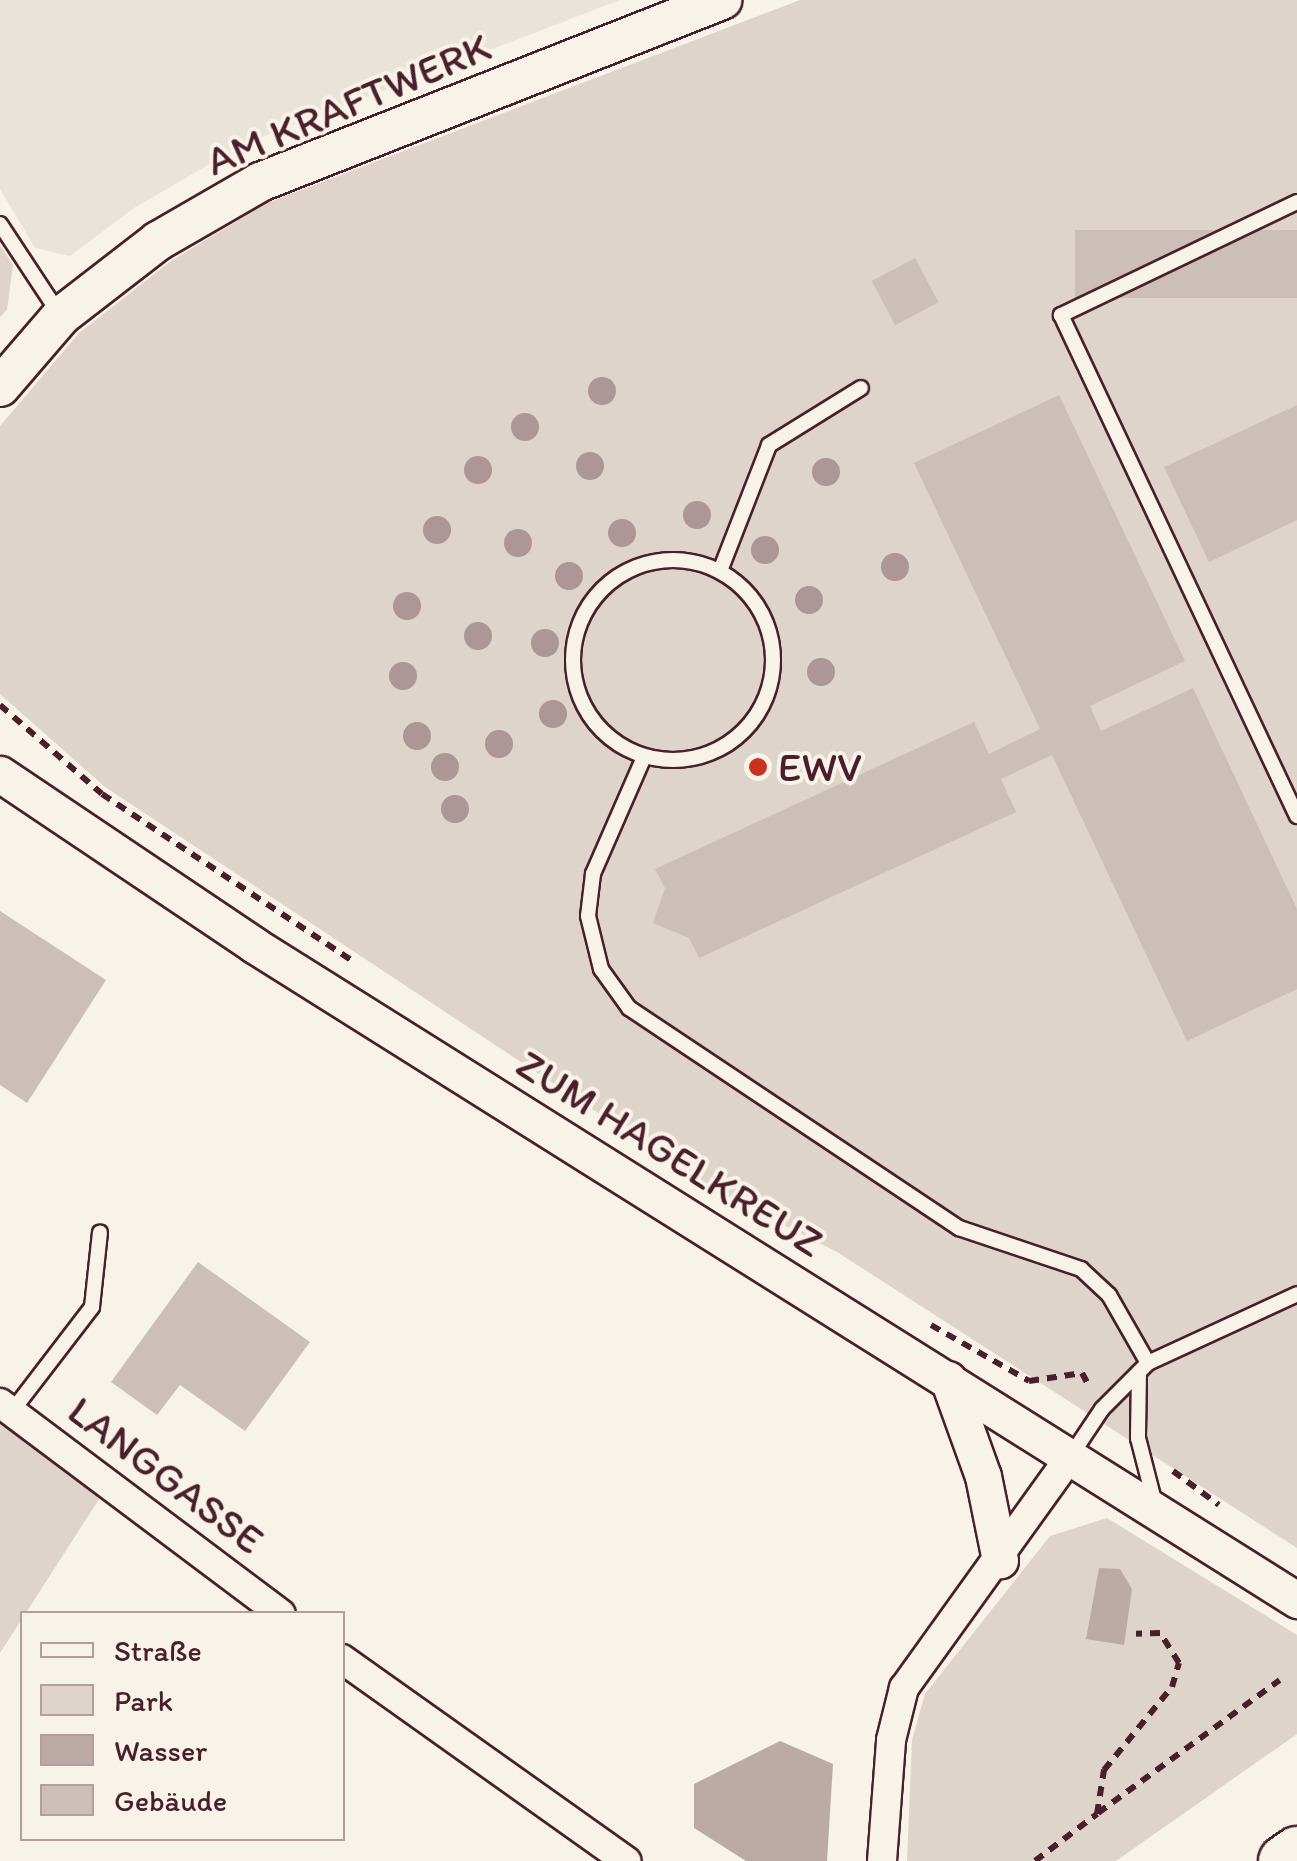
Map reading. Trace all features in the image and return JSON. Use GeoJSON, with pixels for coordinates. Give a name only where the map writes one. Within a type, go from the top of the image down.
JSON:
{"type":"FeatureCollection","features":[{"type":"Feature","properties":{"kind":"highway"},"geometry":{"type":"LineString","coordinates":[[1284,1861],[1297,1852]]}},
{"type":"Feature","properties":{"kind":"main road","name":"AM KRAFTWERK"},"geometry":{"type":"LineString","coordinates":[[0,386],[61,316],[158,241],[260,182],[722,0]]}},
{"type":"Feature","properties":{"kind":"street","name":"ZUM HAGELKREUZ"},"geometry":{"type":"LineString","coordinates":[[0,774],[254,945],[1072,1454],[1297,1600]]}},
{"type":"Feature","properties":{"kind":"street"},"geometry":{"type":"LineString","coordinates":[[948,1379],[983,1476],[1000,1560]]}},
{"type":"Feature","properties":{"kind":"street","name":"LANGGASSE"},"geometry":{"type":"LineString","coordinates":[[7,1406],[277,1611]]}},
{"type":"Feature","properties":{"kind":"street"},"geometry":{"type":"LineString","coordinates":[[882,1861],[891,1740],[904,1688],[1000,1560],[1072,1454]]}},
{"type":"Feature","properties":{"kind":"street"},"geometry":{"type":"LineString","coordinates":[[345,1661],[626,1861]]}},
{"type":"Feature","properties":{"kind":"lane"},"geometry":{"type":"LineString","coordinates":[[1297,202],[1061,315],[1297,816]]}},
{"type":"Feature","properties":{"kind":"lane"},"geometry":{"type":"LineString","coordinates":[[0,224],[61,316]]}},
{"type":"Feature","properties":{"kind":"lane"},"geometry":{"type":"LineString","coordinates":[[720,571],[769,446],[861,388]]}},
{"type":"Feature","properties":{"kind":"lane"},"geometry":{"type":"LineString","coordinates":[[671,560],[720,571],[744,588],[767,626],[774,670],[767,698],[730,744],[702,757],[644,757],[597,726],[579,697],[572,666],[580,620],[610,582],[637,566],[671,560]]}},
{"type":"Feature","properties":{"kind":"lane"},"geometry":{"type":"LineString","coordinates":[[644,757],[593,874],[588,916],[601,969],[629,1008],[959,1228],[1081,1269],[1109,1294],[1144,1367],[1138,1438],[1156,1508]]}},
{"type":"Feature","properties":{"kind":"lane"},"geometry":{"type":"LineString","coordinates":[[7,1406],[92,1307],[100,1232]]}},
{"type":"Feature","properties":{"kind":"lane"},"geometry":{"type":"LineString","coordinates":[[1072,1454],[1102,1409],[1144,1367],[1297,1294]]}},
{"type":"Feature","properties":{"kind":"path"},"geometry":{"type":"LineString","coordinates":[[0,705],[102,794],[363,968]]}},
{"type":"Feature","properties":{"kind":"path"},"geometry":{"type":"LineString","coordinates":[[912,1314],[1028,1381],[1082,1373],[1102,1409]]}},
{"type":"Feature","properties":{"kind":"path"},"geometry":{"type":"LineString","coordinates":[[1138,1438],[1163,1441],[1174,1474],[1236,1518]]}},
{"type":"Feature","properties":{"kind":"path"},"geometry":{"type":"LineString","coordinates":[[1097,1814],[1104,1770],[1172,1688],[1179,1663],[1160,1633],[1136,1634]]}},
{"type":"Feature","properties":{"kind":"path"},"geometry":{"type":"LineString","coordinates":[[1035,1861],[1280,1680]]}},
{"type":"Feature","properties":{"kind":"shaded area"},"geometry":{"type":"Polygon","coordinates":[[[0,0],[620,0],[244,144],[134,208],[70,256],[35,248],[0,189],[0,0]]]}},
{"type":"Feature","properties":{"kind":"green space"},"geometry":{"type":"Polygon","coordinates":[[[800,0],[1297,0],[1297,1548],[837,1252],[710,1187],[105,787],[0,694],[0,426],[79,333],[171,261],[267,203],[800,0]]]}},
{"type":"Feature","properties":{"kind":"green space"},"geometry":{"type":"Polygon","coordinates":[[[0,245],[13,265],[7,310],[0,317],[0,245]]]}},
{"type":"Feature","properties":{"kind":"green space"},"geometry":{"type":"Polygon","coordinates":[[[3,1420],[105,1490],[27,1611],[20,1611],[20,1622],[0,1653],[3,1420]]]}},
{"type":"Feature","properties":{"kind":"green space"},"geometry":{"type":"Polygon","coordinates":[[[1107,1518],[1297,1635],[1297,1734],[1116,1861],[907,1861],[912,1740],[925,1694],[1050,1536],[1107,1518]]]}},
{"type":"Feature","properties":{"kind":"water"},"geometry":{"type":"Polygon","coordinates":[[[1099,1568],[1120,1569],[1132,1589],[1124,1645],[1086,1639],[1099,1568]]]}},
{"type":"Feature","properties":{"kind":"water"},"geometry":{"type":"Polygon","coordinates":[[[780,1741],[833,1764],[827,1861],[746,1861],[694,1828],[694,1784],[780,1741]]]}},
{"type":"Feature","properties":{"kind":"building"},"geometry":{"type":"Polygon","coordinates":[[[1075,230],[1297,230],[1297,298],[1075,298],[1075,230]]]}},
{"type":"Feature","properties":{"kind":"building"},"geometry":{"type":"Polygon","coordinates":[[[915,258],[938,302],[895,325],[872,281],[915,258]]]}},
{"type":"Feature","properties":{"kind":"building"},"geometry":{"type":"Polygon","coordinates":[[[1059,395],[1185,661],[1090,706],[1101,731],[1193,688],[1297,909],[1297,989],[1187,1041],[1052,755],[1001,779],[1016,812],[699,958],[689,938],[653,923],[665,888],[655,869],[974,722],[989,754],[1040,729],[914,463],[1059,395]]]}},
{"type":"Feature","properties":{"kind":"building"},"geometry":{"type":"Polygon","coordinates":[[[1297,405],[1297,520],[1209,562],[1164,467],[1297,405]]]}},
{"type":"Feature","properties":{"kind":"building"},"geometry":{"type":"Polygon","coordinates":[[[0,911],[106,980],[27,1103],[0,1085],[0,911]]]}},
{"type":"Feature","properties":{"kind":"building"},"geometry":{"type":"Polygon","coordinates":[[[198,1262],[310,1342],[245,1431],[180,1385],[157,1415],[111,1382],[198,1262]]]}},
{"type":"Feature","properties":{"kind":"place","name":"EWV"},"geometry":{"type":"Point","coordinates":[758,767]}}]}
